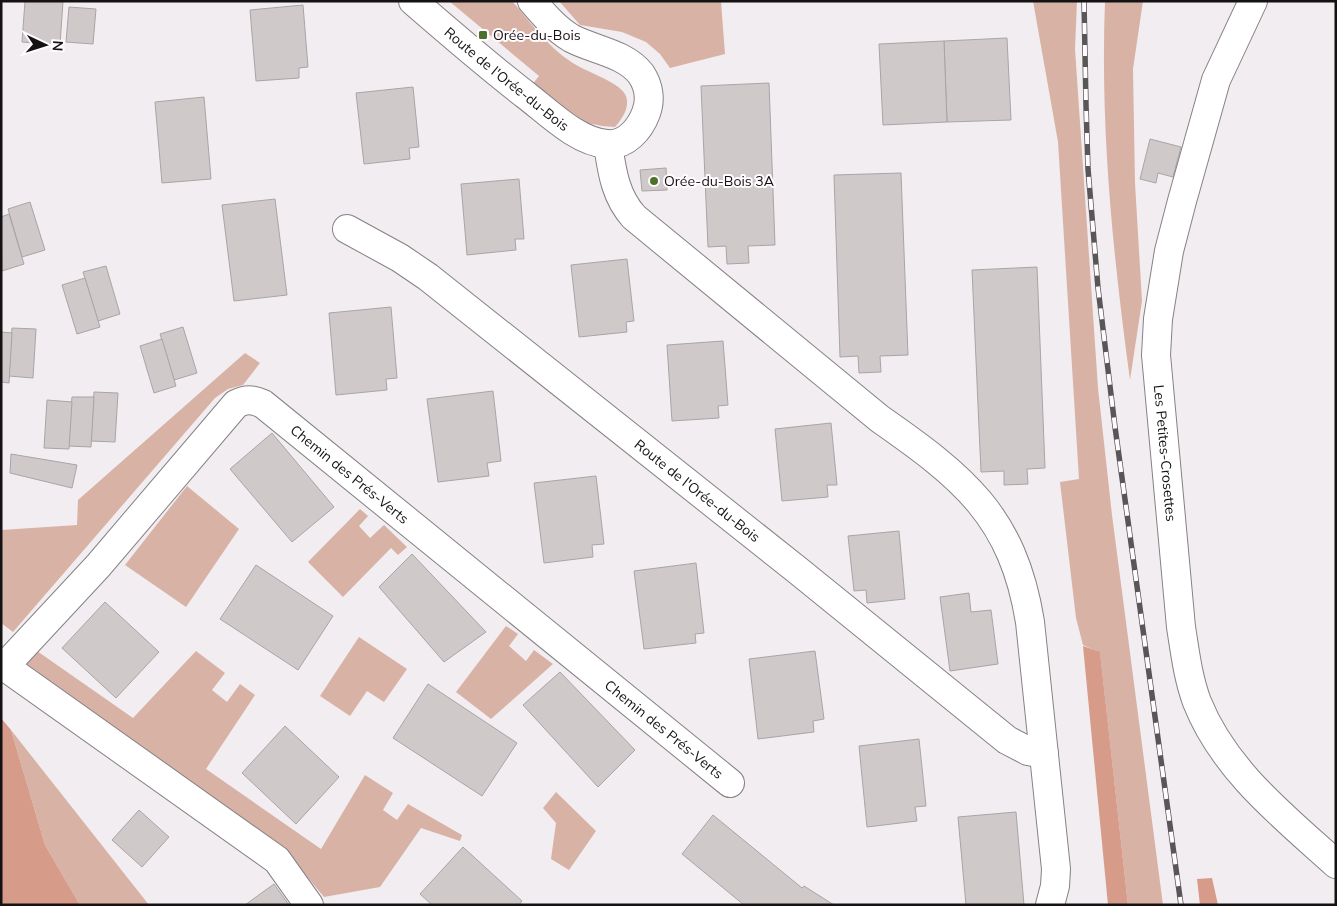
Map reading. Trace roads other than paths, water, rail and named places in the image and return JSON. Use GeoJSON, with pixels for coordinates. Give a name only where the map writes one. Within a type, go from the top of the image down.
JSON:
{"type":"FeatureCollection","features":[{"type":"Feature","properties":{"kind":"street","name":"Route de l'Orée-du-Bois"},"geometry":{"type":"LineString","coordinates":[[414,1],[500,75],[562,124],[584,137],[608,144]]}},
{"type":"Feature","properties":{"kind":"street"},"geometry":{"type":"LineString","coordinates":[[532,1],[561,31],[583,44],[630,64],[646,83],[649,100],[640,126],[628,138],[608,144],[613,176],[618,193],[626,208],[634,217],[880,419],[919,446],[954,476],[984,506],[1004,539],[1015,561],[1022,582],[1032,636],[1056,869],[1056,886],[1050,905]]}},
{"type":"Feature","properties":{"kind":"street","name":"Les Petites-Crosettes"},"geometry":{"type":"LineString","coordinates":[[1253,1],[1216,80],[1169,251],[1158,319],[1156,356],[1180,627],[1187,668],[1196,701],[1210,732],[1235,768],[1260,795],[1336,864]]}},
{"type":"Feature","properties":{"kind":"street","name":"Route de l'Orée-du-Bois"},"geometry":{"type":"LineString","coordinates":[[347,228],[400,258],[428,277],[796,569],[1007,740],[1028,751],[1044,754]]}},
{"type":"Feature","properties":{"kind":"street","name":"Chemin des Prés-Verts"},"geometry":{"type":"LineString","coordinates":[[310,905],[277,860],[3,665],[98,566],[236,404],[244,400],[253,400],[263,404],[730,783]]}},
{"type":"Feature","properties":{"kind":"railway"},"geometry":{"type":"LineString","coordinates":[[1084,1],[1088,169],[1098,288],[1115,427],[1181,905]]}},
{"type":"Feature","properties":{"kind":"place","name":"Orée-du-Bois"},"geometry":{"type":"Point","coordinates":[483,35]}},
{"type":"Feature","properties":{"kind":"place","name":"Orée-du-Bois 3A"},"geometry":{"type":"Point","coordinates":[654,181]}}]}
